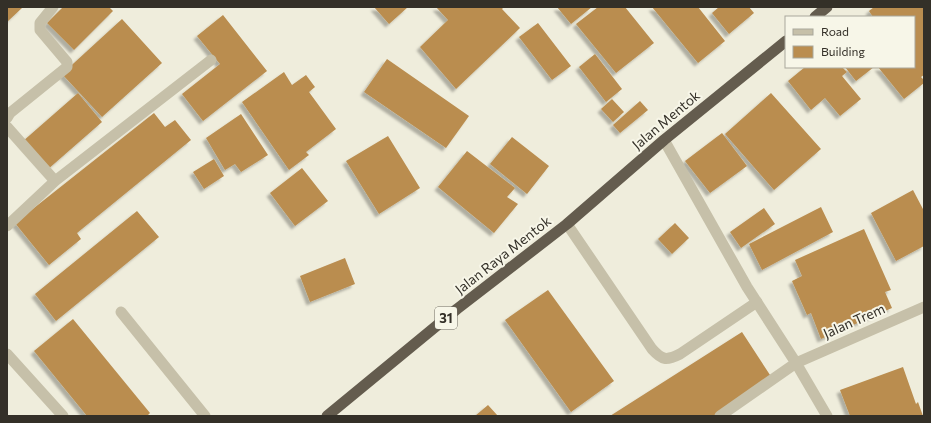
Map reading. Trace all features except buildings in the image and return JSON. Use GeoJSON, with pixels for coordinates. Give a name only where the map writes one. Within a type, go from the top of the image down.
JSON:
{"type":"FeatureCollection","features":[{"type":"Feature","properties":{"kind":"highway"},"geometry":{"type":"LineString","coordinates":[[816,16],[828,7]]}},
{"type":"Feature","properties":{"kind":"highway","name":"Jalan Mentok"},"geometry":{"type":"LineString","coordinates":[[567,224],[664,140],[785,42]]}},
{"type":"Feature","properties":{"kind":"highway","name":"Jalan Raya Mentok"},"geometry":{"type":"LineString","coordinates":[[327,416],[457,309],[567,224]]}},
{"type":"Feature","properties":{"kind":"street"},"geometry":{"type":"LineString","coordinates":[[7,118],[10,113],[66,67],[67,62],[40,30],[40,22],[53,7]]}},
{"type":"Feature","properties":{"kind":"street"},"geometry":{"type":"LineString","coordinates":[[7,226],[55,181],[211,60]]}},
{"type":"Feature","properties":{"kind":"street"},"geometry":{"type":"LineString","coordinates":[[7,127],[55,181]]}},
{"type":"Feature","properties":{"kind":"street"},"geometry":{"type":"LineString","coordinates":[[664,140],[747,287],[796,363],[827,416]]}},
{"type":"Feature","properties":{"kind":"street"},"geometry":{"type":"LineString","coordinates":[[567,224],[652,349],[661,358],[671,359],[680,354],[757,302]]}},
{"type":"Feature","properties":{"kind":"street","name":"Jalan Trem"},"geometry":{"type":"LineString","coordinates":[[720,416],[796,363],[924,307]]}},
{"type":"Feature","properties":{"kind":"street"},"geometry":{"type":"LineString","coordinates":[[121,312],[205,416]]}},
{"type":"Feature","properties":{"kind":"street"},"geometry":{"type":"LineString","coordinates":[[7,354],[63,416]]}}]}
